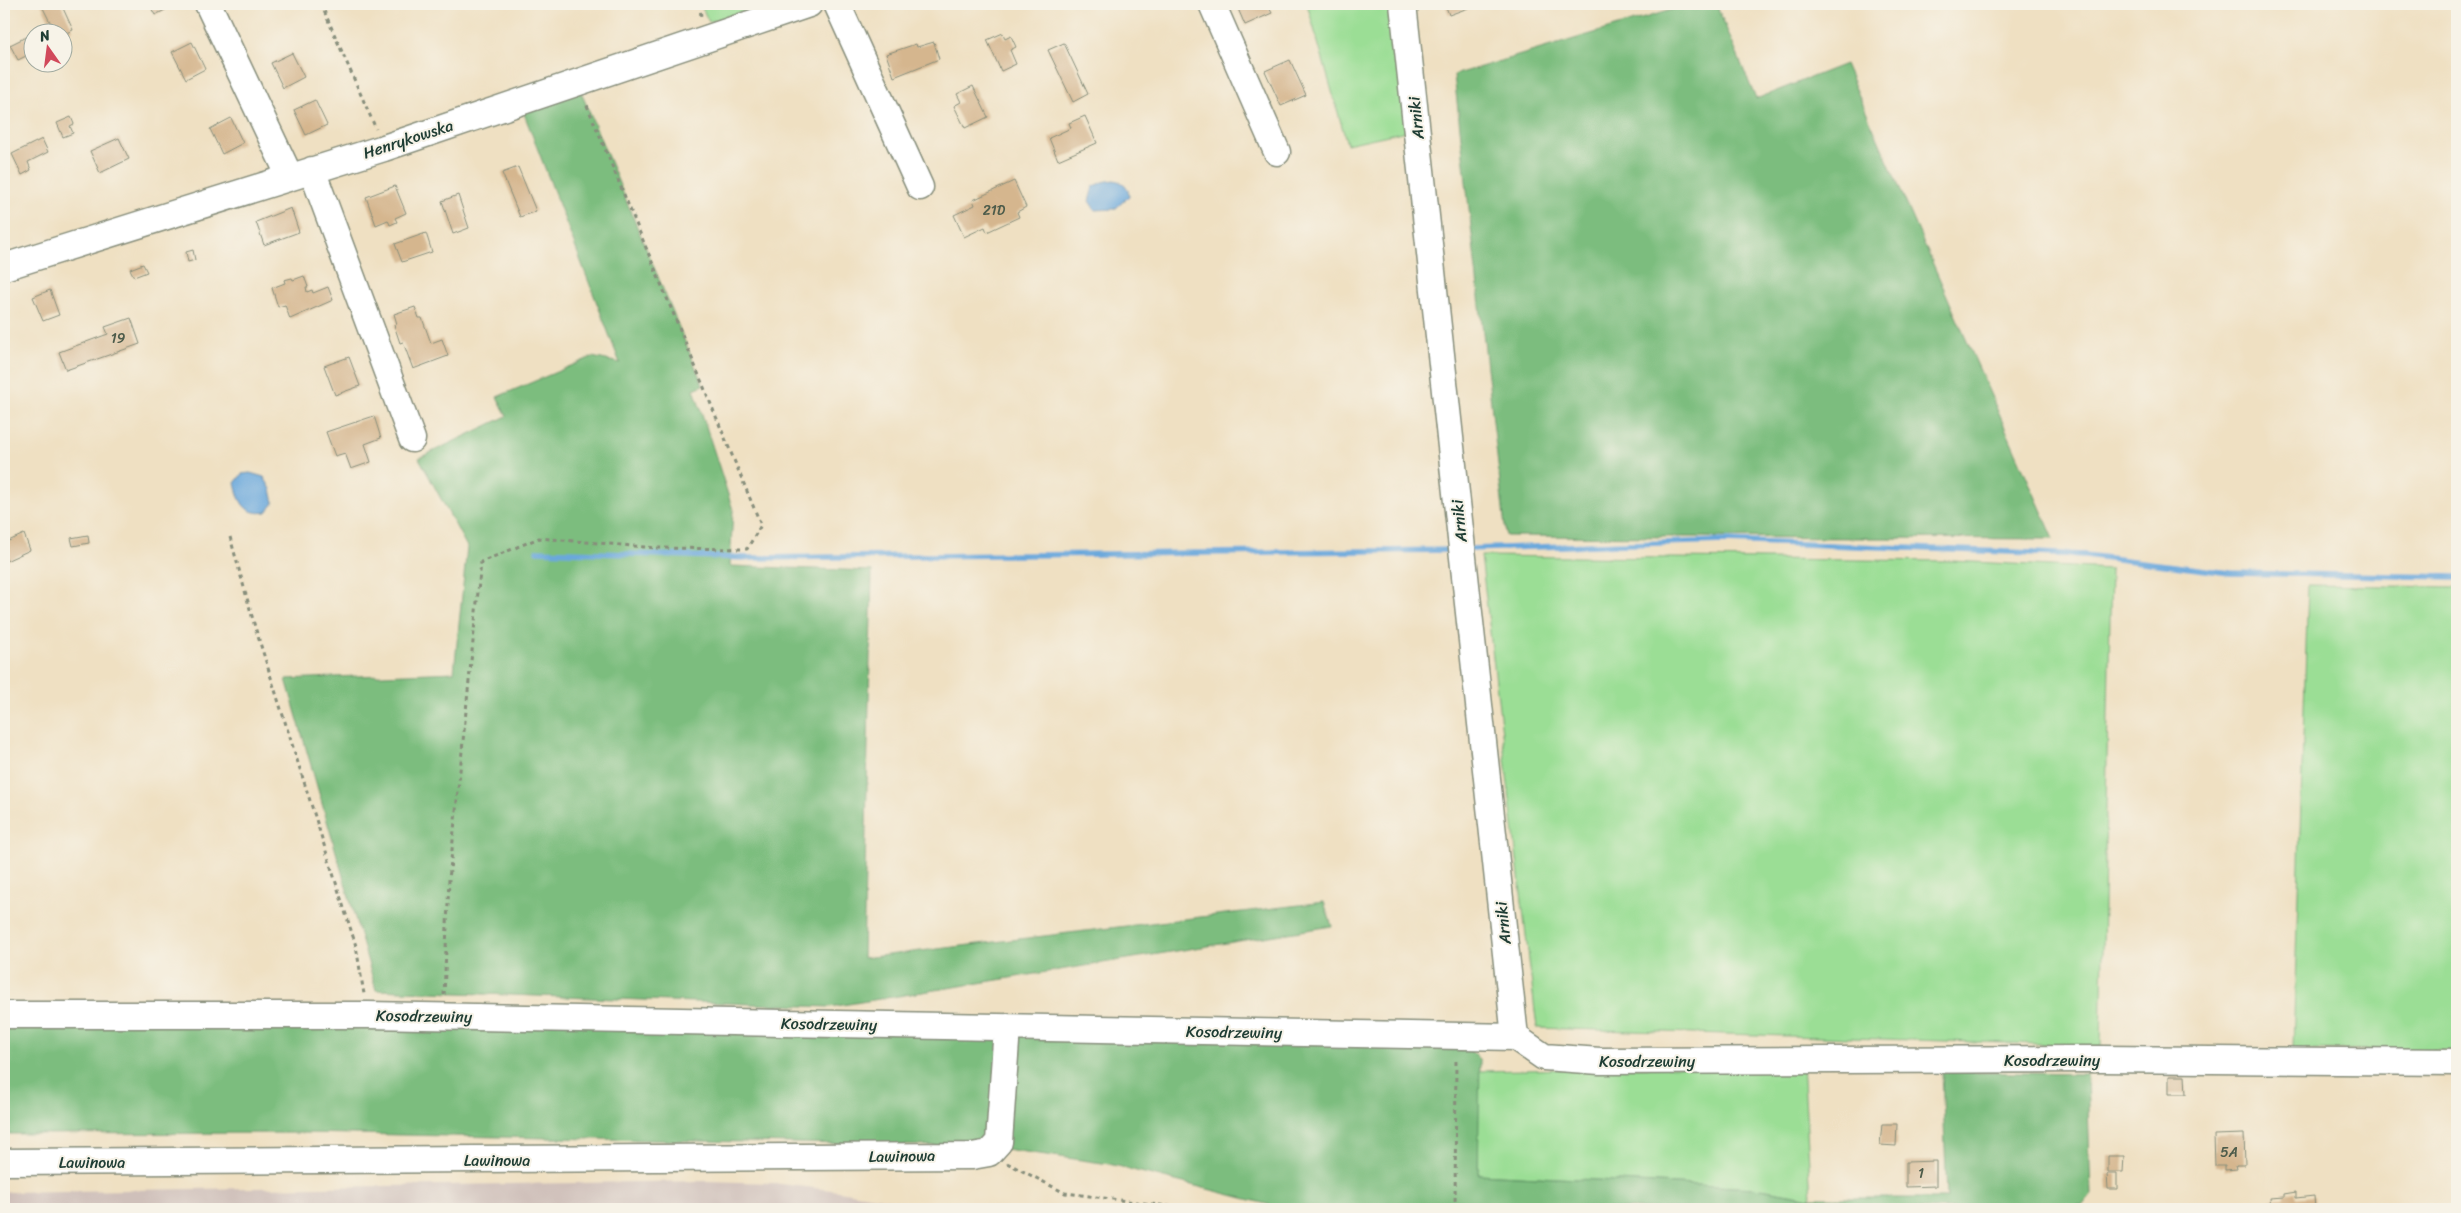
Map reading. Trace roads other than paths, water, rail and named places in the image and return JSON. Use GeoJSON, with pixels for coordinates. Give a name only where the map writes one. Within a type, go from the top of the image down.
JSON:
{"type":"FeatureCollection","features":[{"type":"Feature","properties":{"kind":"street"},"geometry":{"type":"LineString","coordinates":[[208,4],[301,174],[412,439]]}},
{"type":"Feature","properties":{"kind":"street","name":"Henrykowska"},"geometry":{"type":"LineString","coordinates":[[4,267],[384,148],[809,4]]}},
{"type":"Feature","properties":{"kind":"street"},"geometry":{"type":"LineString","coordinates":[[837,4],[920,187]]}},
{"type":"Feature","properties":{"kind":"street"},"geometry":{"type":"LineString","coordinates":[[1212,4],[1277,152]]}},
{"type":"Feature","properties":{"kind":"street","name":"Arniki"},"geometry":{"type":"LineString","coordinates":[[1403,4],[1515,1038]]}},
{"type":"Feature","properties":{"kind":"street","name":"Kosodrzewiny"},"geometry":{"type":"LineString","coordinates":[[4,1015],[442,1016],[1456,1036],[1515,1038],[1544,1057],[1600,1061],[2101,1059],[2457,1062]]}},
{"type":"Feature","properties":{"kind":"street","name":"Lawinowa"},"geometry":{"type":"LineString","coordinates":[[4,1162],[972,1156],[989,1153],[999,1142],[1007,1027]]}},
{"type":"Feature","properties":{"kind":"water"},"geometry":{"type":"Polygon","coordinates":[[[1114,180],[1125,185],[1129,196],[1115,209],[1095,210],[1089,201],[1093,187],[1102,182],[1114,180]]]}},
{"type":"Feature","properties":{"kind":"water"},"geometry":{"type":"Polygon","coordinates":[[[250,473],[264,477],[271,489],[274,503],[267,512],[253,512],[248,510],[241,502],[235,483],[242,474],[250,473]]]}},
{"type":"Feature","properties":{"kind":"waterway"},"geometry":{"type":"LineString","coordinates":[[1469,549],[1725,541],[2085,555],[2230,573],[2457,577]]}},
{"type":"Feature","properties":{"kind":"waterway"},"geometry":{"type":"LineString","coordinates":[[537,551],[750,558],[1455,550]]}}]}
